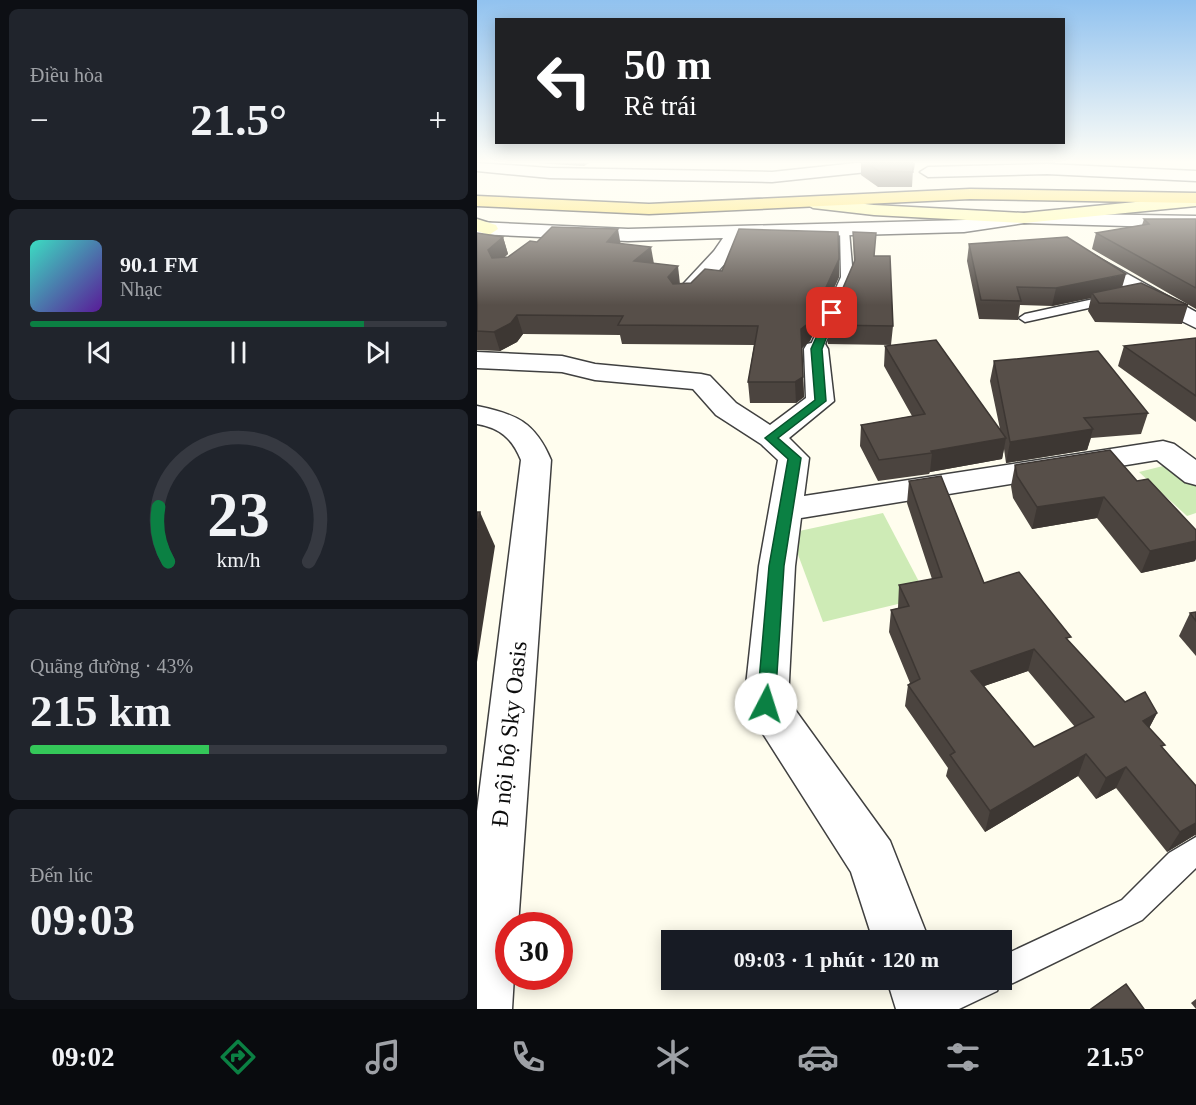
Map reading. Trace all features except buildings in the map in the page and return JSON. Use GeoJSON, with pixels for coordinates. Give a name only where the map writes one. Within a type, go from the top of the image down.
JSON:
{"type":"FeatureCollection","features":[{"type":"Feature","properties":{"kind":"main road"},"geometry":{"type":"LineString","coordinates":[[876,210],[1024,218],[1096,210]]}},
{"type":"Feature","properties":{"kind":"street"},"geometry":{"type":"LineString","coordinates":[[1024,218],[1053,237]]}},
{"type":"Feature","properties":{"kind":"street"},"geometry":{"type":"LineString","coordinates":[[481,228],[628,236],[964,226],[1024,218],[1196,222]]}},
{"type":"Feature","properties":{"kind":"street"},"geometry":{"type":"LineString","coordinates":[[533,247],[551,232]]}},
{"type":"Feature","properties":{"kind":"street"},"geometry":{"type":"LineString","coordinates":[[684,295],[722,255],[735,234]]}},
{"type":"Feature","properties":{"kind":"street"},"geometry":{"type":"LineString","coordinates":[[1073,249],[1143,293],[1196,321]]}},
{"type":"Feature","properties":{"kind":"street"},"geometry":{"type":"LineString","coordinates":[[771,438],[821,401],[816,349]]}},
{"type":"Feature","properties":{"kind":"street"},"geometry":{"type":"LineString","coordinates":[[477,360],[562,364],[595,372],[701,382],[726,409],[771,438],[794,458],[777,566],[766,704],[872,859],[897,930]]}},
{"type":"Feature","properties":{"kind":"street","name":"Đ nội bộ Sky Oasis"},"geometry":{"type":"LineString","coordinates":[[477,415],[517,428],[531,445],[536,460],[482,1009]]}},
{"type":"Feature","properties":{"kind":"street"},"geometry":{"type":"LineString","coordinates":[[786,510],[1163,450],[1196,475]]}},
{"type":"Feature","properties":{"kind":"lane"},"geometry":{"type":"LineString","coordinates":[[816,349],[847,277],[844,231]]}},
{"type":"Feature","properties":{"kind":"lane"},"geometry":{"type":"LineString","coordinates":[[1025,318],[1143,293]]}},
{"type":"Feature","properties":{"kind":"lane"},"geometry":{"type":"LineString","coordinates":[[1012,967],[1132,910],[1179,863],[1196,851]]}},
{"type":"Feature","properties":{"kind":"lane"},"geometry":{"type":"LineString","coordinates":[[923,999],[953,990]]}},
{"type":"Feature","properties":{"kind":"green space"},"geometry":{"type":"Polygon","coordinates":[[[1171,464],[1196,485],[1196,513],[1187,516],[1139,472],[1171,464]]]}},
{"type":"Feature","properties":{"kind":"green space"},"geometry":{"type":"Polygon","coordinates":[[[883,513],[927,597],[823,622],[790,533],[883,513]]]}},
{"type":"Feature","properties":{"kind":"route"},"geometry":{"type":"LineString","coordinates":[[766,704],[777,566],[794,458],[771,438],[821,401],[816,349],[832,313]]}}]}
